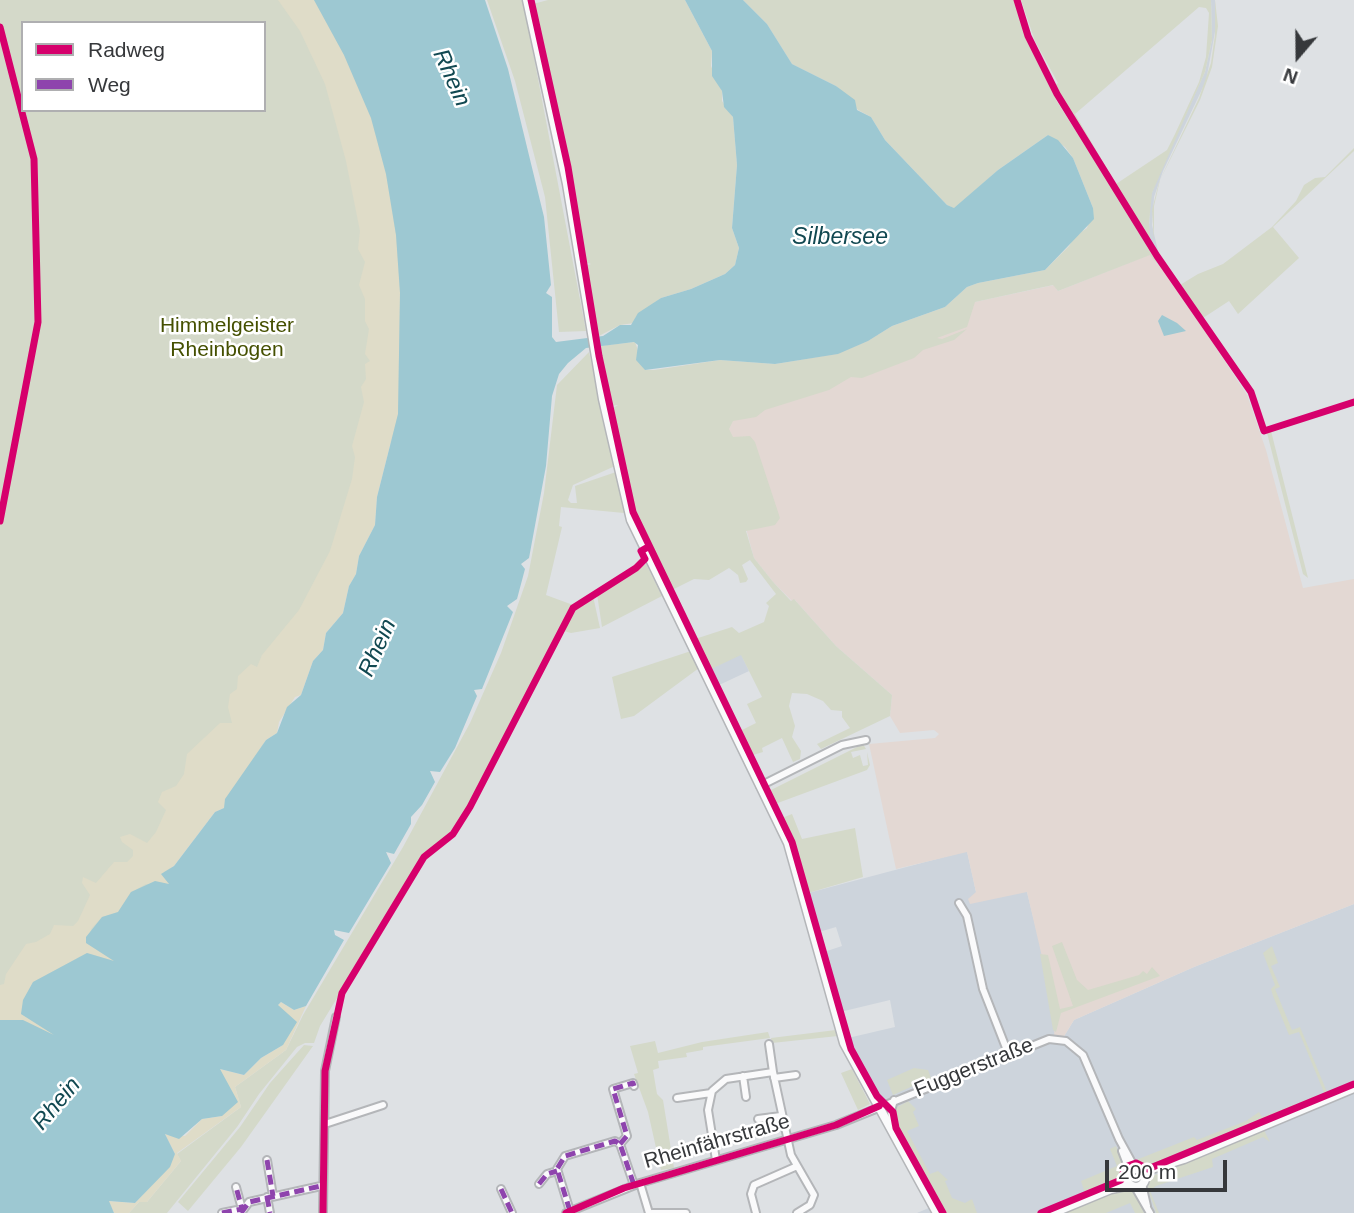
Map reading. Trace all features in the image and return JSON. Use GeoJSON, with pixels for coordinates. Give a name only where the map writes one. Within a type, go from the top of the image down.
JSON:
{"type":"FeatureCollection","features":[{"type":"Feature","properties":{"kind":"main road"},"geometry":{"type":"LineString","coordinates":[[527,0],[567,184],[595,356],[629,514],[791,852],[844,1043],[937,1213]]}},
{"type":"Feature","properties":{"kind":"main road"},"geometry":{"type":"LineString","coordinates":[[1053,1213],[1354,1088]]}},
{"type":"Feature","properties":{"kind":"street"},"geometry":{"type":"LineString","coordinates":[[760,786],[842,745],[866,740]]}},
{"type":"Feature","properties":{"kind":"street"},"geometry":{"type":"LineString","coordinates":[[959,903],[967,916],[983,989],[1008,1053]]}},
{"type":"Feature","properties":{"kind":"street"},"geometry":{"type":"LineString","coordinates":[[323,1213],[321,1186],[325,1071],[336,1017]]}},
{"type":"Feature","properties":{"kind":"street","name":"Fuggerstraße"},"geometry":{"type":"LineString","coordinates":[[879,1106],[1008,1053],[1049,1039],[1066,1041],[1077,1048],[1087,1062],[1149,1209]]}},
{"type":"Feature","properties":{"kind":"street"},"geometry":{"type":"LineString","coordinates":[[769,1044],[781,1116],[795,1167],[814,1197],[810,1205],[797,1213]]}},
{"type":"Feature","properties":{"kind":"street"},"geometry":{"type":"LineString","coordinates":[[677,1098],[710,1093],[723,1080],[743,1076],[796,1074]]}},
{"type":"Feature","properties":{"kind":"street"},"geometry":{"type":"LineString","coordinates":[[743,1076],[746,1097]]}},
{"type":"Feature","properties":{"kind":"street"},"geometry":{"type":"LineString","coordinates":[[621,1144],[627,1138],[613,1089],[633,1083],[634,1086]]}},
{"type":"Feature","properties":{"kind":"street"},"geometry":{"type":"LineString","coordinates":[[710,1093],[708,1110],[716,1160]]}},
{"type":"Feature","properties":{"kind":"street","name":"Fuggerstraße"},"geometry":{"type":"LineString","coordinates":[[894,1100],[891,1116],[894,1134]]}},
{"type":"Feature","properties":{"kind":"street"},"geometry":{"type":"LineString","coordinates":[[325,1124],[383,1105]]}},
{"type":"Feature","properties":{"kind":"street","name":"Rheinfährstraße"},"geometry":{"type":"LineString","coordinates":[[568,1212],[637,1184],[836,1125],[879,1106]]}},
{"type":"Feature","properties":{"kind":"street"},"geometry":{"type":"LineString","coordinates":[[758,1119],[781,1116]]}},
{"type":"Feature","properties":{"kind":"street"},"geometry":{"type":"LineString","coordinates":[[568,1212],[558,1173],[559,1162],[565,1156],[615,1141],[621,1144],[650,1213],[686,1213]]}},
{"type":"Feature","properties":{"kind":"street"},"geometry":{"type":"LineString","coordinates":[[267,1160],[270,1213]]}},
{"type":"Feature","properties":{"kind":"street"},"geometry":{"type":"LineString","coordinates":[[756,1213],[751,1194],[756,1183],[795,1167]]}},
{"type":"Feature","properties":{"kind":"street"},"geometry":{"type":"LineString","coordinates":[[539,1184],[547,1174],[566,1172]]}},
{"type":"Feature","properties":{"kind":"street"},"geometry":{"type":"LineString","coordinates":[[241,1211],[247,1202],[321,1186]]}},
{"type":"Feature","properties":{"kind":"street"},"geometry":{"type":"LineString","coordinates":[[236,1187],[241,1211]]}},
{"type":"Feature","properties":{"kind":"street"},"geometry":{"type":"LineString","coordinates":[[501,1189],[512,1213]]}},
{"type":"Feature","properties":{"kind":"street"},"geometry":{"type":"LineString","coordinates":[[222,1213],[241,1211]]}},
{"type":"Feature","properties":{"kind":"shaded area"},"geometry":{"type":"Polygon","coordinates":[[[1211,0],[1215,0],[1216,26],[1206,81],[1163,171],[1154,197],[1152,225],[1161,264],[1158,265],[1149,234],[1150,199],[1205,72],[1212,40],[1211,0]]]}},
{"type":"Feature","properties":{"kind":"shaded area"},"geometry":{"type":"Polygon","coordinates":[[[1151,254],[1157,265],[1161,264],[1247,395],[1266,450],[1303,588],[1354,579],[1354,904],[1194,967],[1074,1020],[1063,1038],[1054,1038],[1055,1013],[1027,892],[970,904],[968,899],[976,892],[967,852],[896,869],[869,744],[935,738],[939,734],[934,730],[900,733],[890,716],[892,695],[836,646],[795,600],[792,601],[774,583],[754,558],[738,498],[695,395],[975,302],[1054,285],[1058,291],[1151,254]]]}},
{"type":"Feature","properties":{"kind":"shaded area"},"geometry":{"type":"Polygon","coordinates":[[[741,654],[749,671],[717,686],[710,669],[741,654]]]}},
{"type":"Feature","properties":{"kind":"shaded area"},"geometry":{"type":"Polygon","coordinates":[[[967,851],[976,892],[1027,892],[1063,1038],[1074,1020],[1194,967],[1354,904],[1354,1213],[917,1213],[938,1204],[848,1038],[895,1027],[890,1000],[840,1012],[824,952],[842,946],[836,927],[819,932],[808,893],[967,851]]]}},
{"type":"Feature","properties":{"kind":"green space","name":"Himmelgeister Rheinbogen"},"geometry":{"type":"Polygon","coordinates":[[[0,0],[379,0],[455,318],[0,1199],[0,0]]]}},
{"type":"Feature","properties":{"kind":"green space"},"geometry":{"type":"Polygon","coordinates":[[[487,0],[523,0],[586,331],[559,332],[545,197],[515,81],[487,0]]]}},
{"type":"Feature","properties":{"kind":"green space"},"geometry":{"type":"Polygon","coordinates":[[[548,0],[685,0],[712,51],[711,66],[722,91],[722,101],[733,117],[737,165],[732,228],[739,248],[735,265],[725,274],[691,289],[661,298],[636,317],[634,323],[620,325],[597,337],[585,266],[591,264],[585,262],[563,140],[553,99],[567,167],[533,4],[548,0]]]}},
{"type":"Feature","properties":{"kind":"green space"},"geometry":{"type":"Polygon","coordinates":[[[743,0],[1016,0],[1030,42],[1058,98],[1056,100],[1153,252],[1158,265],[1150,255],[1058,291],[1053,285],[975,302],[967,327],[937,338],[942,339],[967,329],[954,340],[923,350],[914,358],[862,378],[851,377],[829,390],[765,410],[756,417],[733,421],[729,429],[733,437],[750,436],[755,442],[780,518],[775,525],[746,531],[754,558],[774,583],[791,601],[794,599],[836,646],[892,695],[890,716],[821,749],[817,744],[850,728],[842,717],[842,711],[831,710],[823,701],[807,694],[792,693],[789,706],[795,726],[792,737],[801,751],[800,759],[793,762],[782,738],[762,748],[763,752],[753,755],[740,731],[756,723],[747,704],[762,697],[741,655],[709,670],[695,639],[732,627],[739,633],[764,622],[769,606],[766,603],[776,594],[750,560],[742,565],[748,579],[746,582],[740,583],[738,575],[729,568],[709,580],[694,579],[670,591],[634,511],[610,410],[618,405],[610,406],[598,346],[635,342],[645,370],[720,360],[775,364],[837,354],[868,341],[892,326],[945,307],[967,287],[1045,270],[1069,246],[1074,237],[1087,228],[1093,208],[1073,158],[1065,147],[1048,135],[998,170],[955,209],[947,205],[885,140],[871,117],[858,110],[836,86],[792,64],[767,24],[743,0]]]}},
{"type":"Feature","properties":{"kind":"green space"},"geometry":{"type":"Polygon","coordinates":[[[1021,0],[1211,0],[1212,40],[1205,72],[1152,193],[1149,223],[1151,245],[1060,98],[1054,86],[1058,83],[1035,41],[1021,0]],[[1199,7],[1075,114],[1116,184],[1167,150],[1199,82],[1206,57],[1209,13],[1206,8],[1199,7]]]}},
{"type":"Feature","properties":{"kind":"green space"},"geometry":{"type":"Polygon","coordinates":[[[1215,0],[1218,26],[1212,67],[1200,100],[1160,180],[1154,206],[1154,242],[1152,210],[1159,182],[1199,98],[1211,63],[1215,35],[1215,0]]]}},
{"type":"Feature","properties":{"kind":"green space"},"geometry":{"type":"Polygon","coordinates":[[[1354,148],[1354,151],[1273,227],[1299,258],[1238,314],[1229,301],[1203,318],[1180,285],[1223,264],[1272,227],[1296,201],[1304,185],[1315,178],[1325,177],[1354,148]]]}},
{"type":"Feature","properties":{"kind":"green space"},"geometry":{"type":"Polygon","coordinates":[[[589,352],[615,466],[573,485],[568,500],[577,503],[575,486],[616,472],[641,549],[624,513],[561,507],[559,526],[562,527],[546,595],[573,605],[458,825],[423,857],[320,1026],[314,1043],[297,1047],[167,1213],[129,1213],[139,1202],[147,1202],[181,1161],[177,1154],[241,1107],[235,1087],[286,1050],[303,1015],[403,847],[470,723],[501,653],[528,576],[544,493],[557,385],[589,352]]]}},
{"type":"Feature","properties":{"kind":"green space"},"geometry":{"type":"Polygon","coordinates":[[[1354,403],[1271,432],[1271,431],[1354,403]]]}},
{"type":"Feature","properties":{"kind":"green space"},"geometry":{"type":"Polygon","coordinates":[[[1271,432],[1308,578],[1303,574],[1267,433],[1271,432]]]}},
{"type":"Feature","properties":{"kind":"green space"},"geometry":{"type":"Polygon","coordinates":[[[646,564],[662,596],[602,627],[597,594],[646,564]]]}},
{"type":"Feature","properties":{"kind":"green space"},"geometry":{"type":"Polygon","coordinates":[[[593,596],[600,628],[571,633],[564,631],[576,607],[593,596]]]}},
{"type":"Feature","properties":{"kind":"green space"},"geometry":{"type":"Polygon","coordinates":[[[691,651],[699,668],[634,716],[621,719],[612,677],[691,651]]]}},
{"type":"Feature","properties":{"kind":"green space"},"geometry":{"type":"Polygon","coordinates":[[[863,744],[866,749],[851,752],[853,758],[860,755],[863,766],[868,765],[867,752],[870,765],[867,770],[775,804],[771,790],[863,744]]]}},
{"type":"Feature","properties":{"kind":"green space"},"geometry":{"type":"Polygon","coordinates":[[[792,814],[802,839],[855,828],[863,877],[808,893],[782,818],[792,814]]]}},
{"type":"Feature","properties":{"kind":"green space"},"geometry":{"type":"Polygon","coordinates":[[[1062,942],[1077,980],[1088,990],[1139,975],[1143,971],[1147,974],[1152,967],[1160,976],[1061,1013],[1056,1032],[1053,1030],[1040,954],[1048,955],[1060,1009],[1073,1006],[1052,946],[1062,942]]]}},
{"type":"Feature","properties":{"kind":"green space"},"geometry":{"type":"Polygon","coordinates":[[[1272,946],[1278,963],[1271,966],[1280,987],[1275,989],[1292,1030],[1300,1027],[1327,1092],[1354,1083],[1325,1095],[1299,1032],[1289,1035],[1273,996],[1271,989],[1275,985],[1263,953],[1272,946]]]}},
{"type":"Feature","properties":{"kind":"green space"},"geometry":{"type":"Polygon","coordinates":[[[836,1030],[838,1036],[772,1043],[771,1038],[836,1030]]]}},
{"type":"Feature","properties":{"kind":"green space"},"geometry":{"type":"Polygon","coordinates":[[[768,1032],[770,1038],[703,1047],[703,1050],[686,1053],[687,1057],[658,1061],[659,1068],[653,1070],[657,1094],[663,1100],[674,1168],[661,1170],[648,1112],[634,1074],[638,1073],[630,1046],[655,1041],[658,1053],[702,1042],[768,1032]]]}},
{"type":"Feature","properties":{"kind":"green space"},"geometry":{"type":"Polygon","coordinates":[[[304,1045],[313,1046],[241,1147],[188,1211],[178,1202],[240,1127],[270,1083],[304,1045]]]}},
{"type":"Feature","properties":{"kind":"green space"},"geometry":{"type":"Polygon","coordinates":[[[914,1068],[928,1070],[931,1078],[893,1095],[887,1080],[914,1068]]]}},
{"type":"Feature","properties":{"kind":"green space"},"geometry":{"type":"Polygon","coordinates":[[[852,1069],[870,1104],[858,1110],[841,1073],[852,1069]]]}},
{"type":"Feature","properties":{"kind":"green space"},"geometry":{"type":"Polygon","coordinates":[[[1321,1094],[1322,1096],[1148,1167],[1136,1160],[1194,1137],[1197,1140],[1246,1121],[1259,1112],[1262,1117],[1321,1094]]]}},
{"type":"Feature","properties":{"kind":"green space"},"geometry":{"type":"Polygon","coordinates":[[[908,1101],[916,1109],[913,1112],[919,1126],[907,1131],[930,1174],[938,1171],[948,1180],[945,1181],[952,1198],[965,1203],[972,1199],[977,1213],[943,1213],[898,1129],[896,1108],[908,1101]]]}},
{"type":"Feature","properties":{"kind":"green space"},"geometry":{"type":"Polygon","coordinates":[[[1264,1130],[1270,1142],[1263,1137],[1212,1159],[1213,1167],[1156,1186],[1150,1191],[1159,1213],[1156,1213],[1147,1186],[1152,1176],[1264,1130]]]}},
{"type":"Feature","properties":{"kind":"green space"},"geometry":{"type":"Polygon","coordinates":[[[1116,1146],[1125,1171],[1115,1182],[1120,1182],[1045,1213],[1042,1213],[1049,1209],[1034,1213],[1085,1193],[1081,1181],[1117,1166],[1110,1149],[1116,1146]]]}},
{"type":"Feature","properties":{"kind":"green space"},"geometry":{"type":"Polygon","coordinates":[[[1122,1188],[1134,1191],[1144,1213],[1135,1213],[1130,1203],[1106,1213],[1062,1213],[1122,1188]]]}},
{"type":"Feature","properties":{"kind":"sand"},"geometry":{"type":"Polygon","coordinates":[[[278,0],[314,0],[344,55],[371,118],[386,174],[396,235],[400,293],[398,414],[377,497],[375,525],[359,556],[343,613],[326,633],[323,650],[313,661],[301,695],[295,697],[279,722],[277,733],[266,740],[224,808],[215,812],[174,866],[164,872],[169,884],[146,884],[131,892],[118,912],[102,917],[91,929],[88,944],[114,961],[87,953],[33,982],[21,1014],[52,1031],[52,1036],[27,1022],[0,1020],[0,985],[4,984],[6,974],[26,944],[50,934],[54,925],[73,926],[78,921],[90,895],[82,883],[83,877],[96,883],[114,862],[127,862],[133,856],[133,850],[122,842],[120,837],[130,834],[147,843],[156,832],[166,810],[158,802],[162,792],[176,786],[184,774],[187,754],[220,723],[232,723],[228,707],[230,694],[237,689],[238,676],[251,664],[257,667],[262,655],[299,610],[330,551],[352,479],[355,457],[352,446],[364,402],[361,387],[366,379],[365,364],[370,361],[365,354],[369,329],[365,321],[365,299],[359,285],[365,262],[358,249],[360,231],[346,161],[325,84],[300,31],[278,0]]]}},
{"type":"Feature","properties":{"kind":"sand"},"geometry":{"type":"Polygon","coordinates":[[[281,1002],[294,1010],[306,1006],[286,1050],[235,1087],[241,1107],[177,1153],[181,1161],[147,1202],[139,1202],[129,1213],[114,1213],[108,1201],[135,1203],[175,1154],[165,1134],[185,1136],[202,1119],[222,1116],[220,1069],[244,1075],[261,1058],[283,1045],[278,1005],[281,1002]]]}},
{"type":"Feature","properties":{"kind":"water"},"geometry":{"type":"Polygon","coordinates":[[[314,0],[485,0],[508,69],[544,217],[551,285],[546,293],[552,297],[552,337],[556,342],[603,336],[620,325],[631,325],[638,313],[661,298],[691,289],[725,274],[735,265],[739,248],[732,228],[737,165],[733,117],[724,107],[722,91],[712,76],[712,51],[685,0],[743,0],[767,24],[792,64],[836,86],[855,100],[857,110],[871,117],[885,140],[947,205],[954,208],[998,170],[1048,135],[1058,140],[1073,158],[1093,208],[1094,219],[1045,270],[967,287],[945,307],[892,326],[868,341],[838,354],[775,364],[720,360],[645,370],[636,360],[638,345],[634,342],[586,348],[568,363],[559,374],[552,396],[546,466],[529,558],[521,564],[525,569],[517,599],[507,606],[513,612],[482,689],[474,690],[477,696],[455,748],[440,772],[430,771],[435,782],[422,805],[411,817],[411,824],[394,854],[386,852],[391,863],[349,933],[334,930],[335,935],[344,940],[306,1006],[294,1010],[281,1002],[278,1005],[297,1022],[283,1045],[261,1058],[244,1075],[220,1069],[238,1102],[222,1116],[202,1119],[179,1139],[165,1134],[175,1154],[170,1167],[135,1203],[109,1201],[114,1213],[0,1213],[0,1020],[23,1020],[54,1035],[21,1014],[23,1000],[33,982],[87,953],[114,961],[86,943],[86,937],[102,917],[118,912],[131,892],[155,881],[169,884],[161,874],[174,866],[215,812],[224,808],[225,799],[266,740],[277,733],[287,707],[301,695],[313,661],[323,650],[326,633],[343,613],[359,556],[375,525],[377,497],[398,414],[400,293],[396,235],[386,174],[371,118],[344,55],[314,0]]]}},
{"type":"Feature","properties":{"kind":"water"},"geometry":{"type":"Polygon","coordinates":[[[1162,315],[1186,331],[1164,336],[1158,321],[1162,315]]]}},
{"type":"Feature","properties":{"kind":"marked path"},"geometry":{"type":"LineString","coordinates":[[620,1144],[627,1136],[613,1089],[633,1083],[634,1086]]}},
{"type":"Feature","properties":{"kind":"marked path"},"geometry":{"type":"LineString","coordinates":[[570,1211],[557,1169],[565,1156],[615,1141],[620,1144],[634,1185]]}},
{"type":"Feature","properties":{"kind":"marked path"},"geometry":{"type":"LineString","coordinates":[[267,1160],[273,1196]]}},
{"type":"Feature","properties":{"kind":"marked path"},"geometry":{"type":"LineString","coordinates":[[539,1184],[547,1174],[557,1171]]}},
{"type":"Feature","properties":{"kind":"marked path"},"geometry":{"type":"LineString","coordinates":[[241,1213],[249,1202],[321,1186]]}},
{"type":"Feature","properties":{"kind":"marked path"},"geometry":{"type":"LineString","coordinates":[[222,1213],[242,1209],[236,1187]]}},
{"type":"Feature","properties":{"kind":"marked path"},"geometry":{"type":"LineString","coordinates":[[501,1189],[512,1213]]}},
{"type":"Feature","properties":{"kind":"marked path"},"geometry":{"type":"LineString","coordinates":[[267,1197],[270,1213]]}},
{"type":"Feature","properties":{"kind":"cycle path"},"geometry":{"type":"LineString","coordinates":[[531,0],[568,167],[599,356],[633,512],[792,842],[851,1049],[877,1096],[893,1112],[896,1128],[943,1213]]}},
{"type":"Feature","properties":{"kind":"cycle path"},"geometry":{"type":"LineString","coordinates":[[1017,0],[1028,36],[1057,94],[1157,256],[1251,392],[1264,431],[1354,402]]}},
{"type":"Feature","properties":{"kind":"cycle path"},"geometry":{"type":"LineString","coordinates":[[0,27],[21,109]]}},
{"type":"Feature","properties":{"kind":"cycle path"},"geometry":{"type":"LineString","coordinates":[[0,521],[38,322],[34,159],[22,112]]}},
{"type":"Feature","properties":{"kind":"cycle path"},"geometry":{"type":"LineString","coordinates":[[323,1213],[325,1071],[342,993],[424,857],[453,834],[470,807],[573,608],[636,568],[645,559],[641,551],[648,547]]}},
{"type":"Feature","properties":{"kind":"cycle path"},"geometry":{"type":"LineString","coordinates":[[1041,1213],[1121,1180],[1125,1167],[1136,1163],[1148,1169],[1354,1084]]}},
{"type":"Feature","properties":{"kind":"cycle path"},"geometry":{"type":"LineString","coordinates":[[566,1213],[624,1188],[836,1125],[879,1106]]}},
{"type":"Feature","properties":{"kind":"water label","name":"Rhein"},"geometry":{"type":"Point","coordinates":[451,78]}},
{"type":"Feature","properties":{"kind":"water label","name":"Silbersee"},"geometry":{"type":"Point","coordinates":[840,238]}},
{"type":"Feature","properties":{"kind":"water label","name":"Rhein"},"geometry":{"type":"Point","coordinates":[378,648]}},
{"type":"Feature","properties":{"kind":"water label","name":"Rhein"},"geometry":{"type":"Point","coordinates":[57,1104]}}]}
